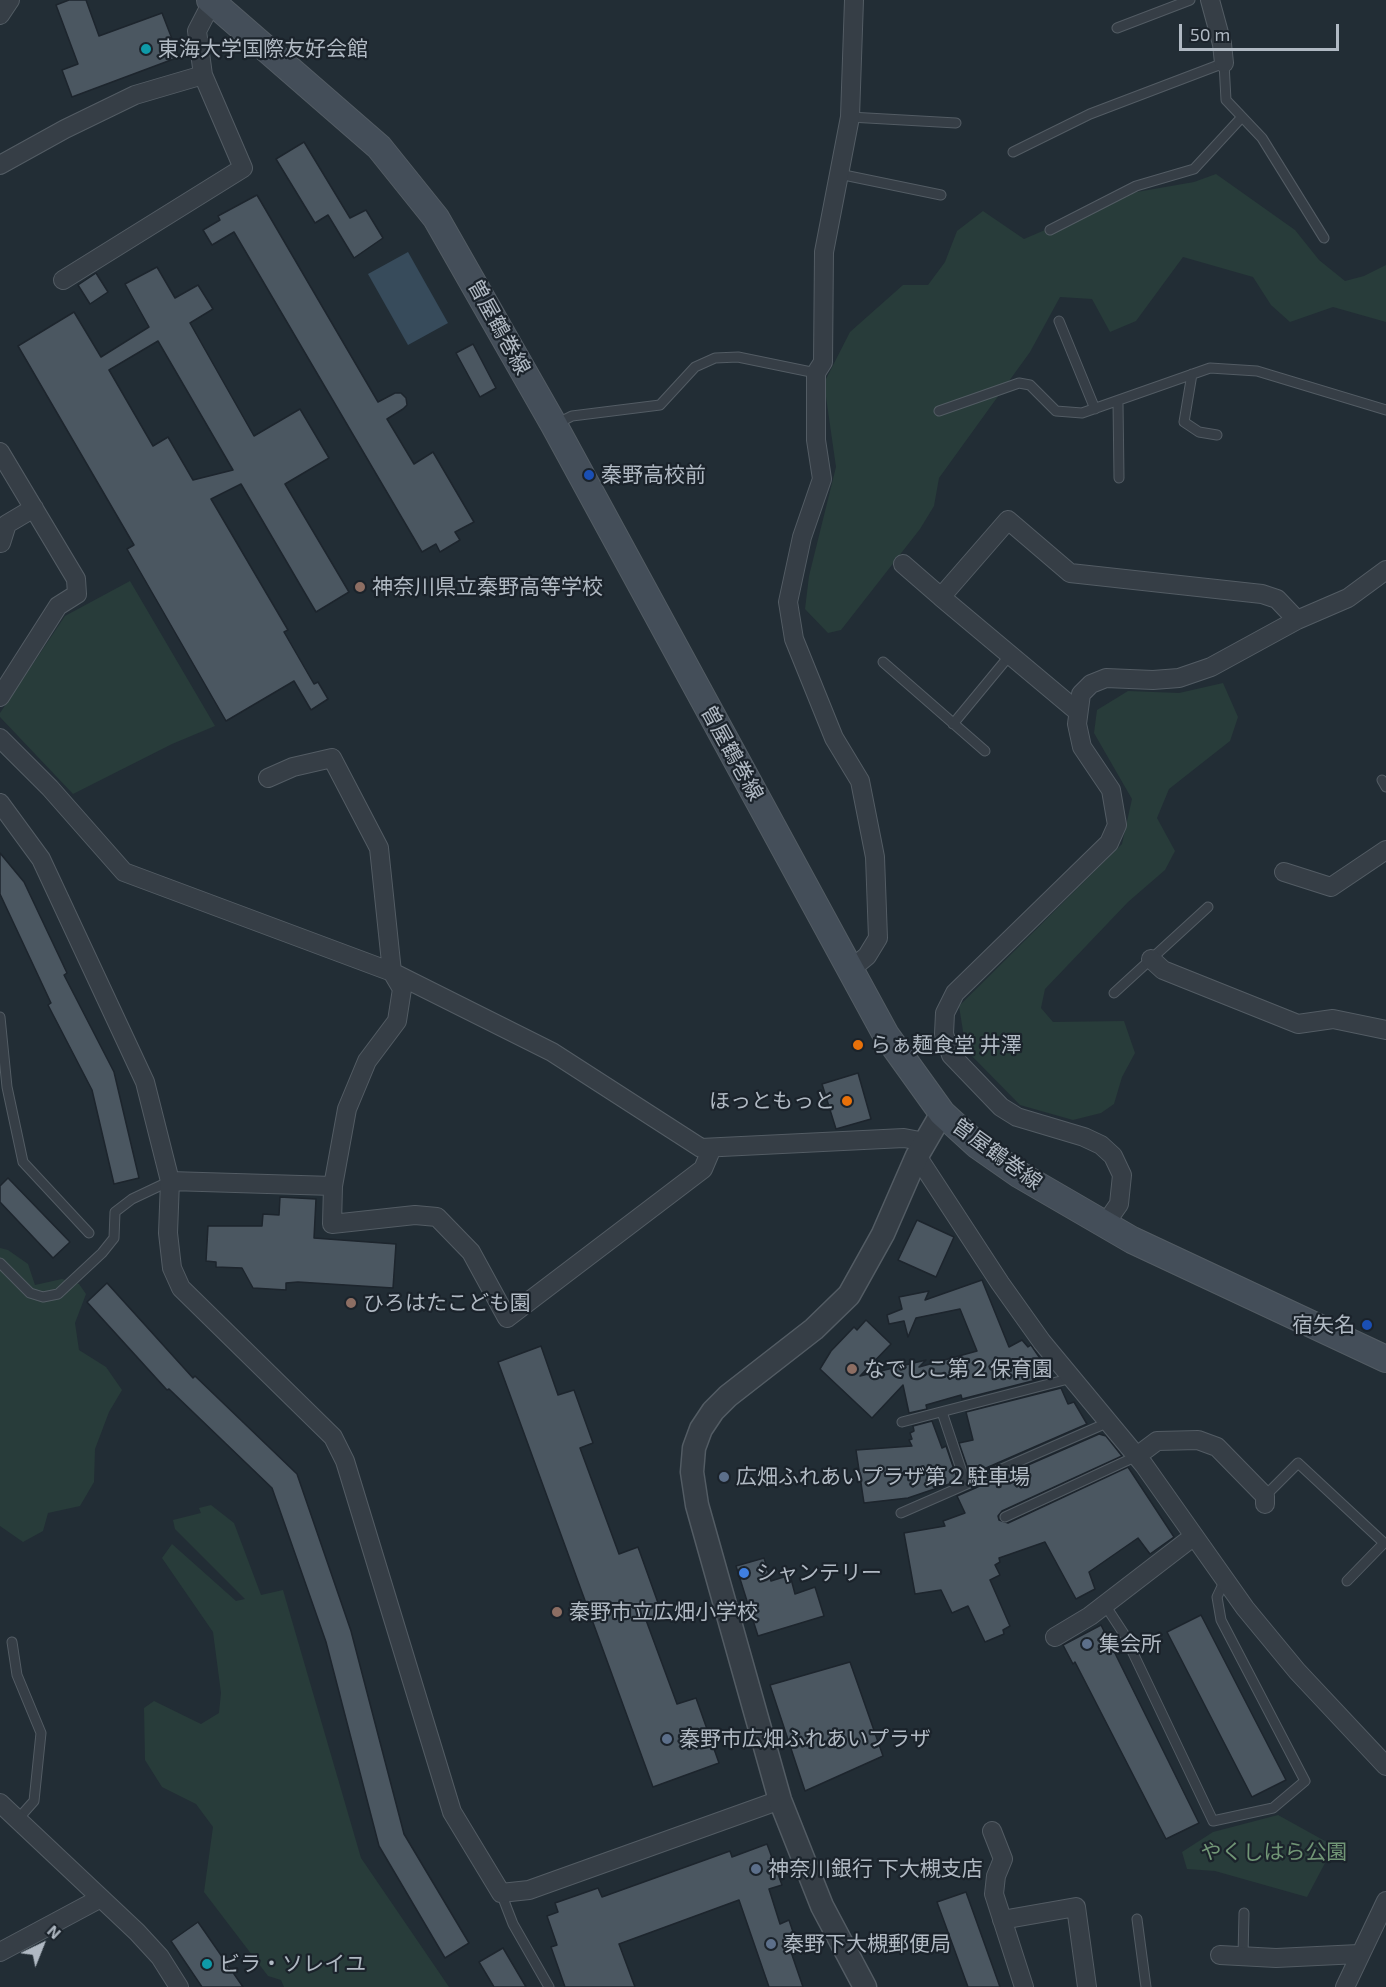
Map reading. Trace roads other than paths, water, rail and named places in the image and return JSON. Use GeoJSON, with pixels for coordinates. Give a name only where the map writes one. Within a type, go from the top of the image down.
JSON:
{"type":"FeatureCollection","features":[{"type":"Feature","properties":{"kind":"main road","name":"曽屋鶴巻線"},"geometry":{"type":"LineString","coordinates":[[211,1],[379,147],[436,218],[554,425],[886,1035],[942,1113],[977,1144],[1020,1175],[1132,1240],[1386,1359]]}},
{"type":"Feature","properties":{"kind":"street"},"geometry":{"type":"LineString","coordinates":[[0,15],[10,0]]}},
{"type":"Feature","properties":{"kind":"street"},"geometry":{"type":"LineString","coordinates":[[850,970],[867,956],[878,938],[875,857],[860,781],[834,738],[794,639],[788,602],[802,537],[822,479],[816,440],[816,373],[823,362],[824,252],[850,117],[854,0]]}},
{"type":"Feature","properties":{"kind":"street"},"geometry":{"type":"LineString","coordinates":[[1210,0],[1222,44],[1224,63]]}},
{"type":"Feature","properties":{"kind":"street"},"geometry":{"type":"LineString","coordinates":[[63,280],[243,168],[202,75],[197,32],[211,1]]}},
{"type":"Feature","properties":{"kind":"street"},"geometry":{"type":"LineString","coordinates":[[0,165],[65,129],[135,95],[202,75]]}},
{"type":"Feature","properties":{"kind":"street"},"geometry":{"type":"LineString","coordinates":[[0,452],[76,579],[76,594],[58,606],[0,697]]}},
{"type":"Feature","properties":{"kind":"street"},"geometry":{"type":"LineString","coordinates":[[1,543],[6,524],[34,508]]}},
{"type":"Feature","properties":{"kind":"street"},"geometry":{"type":"LineString","coordinates":[[941,597],[1008,520],[1070,573],[1262,594],[1277,599],[1297,620]]}},
{"type":"Feature","properties":{"kind":"street"},"geometry":{"type":"LineString","coordinates":[[903,564],[1077,711]]}},
{"type":"Feature","properties":{"kind":"street"},"geometry":{"type":"LineString","coordinates":[[1105,1224],[1119,1204],[1122,1175],[1113,1156],[1101,1145],[1084,1137],[1017,1118],[1001,1107],[951,1055],[944,1034],[945,1013],[955,993],[1109,843],[1117,825],[1111,790],[1082,747],[1077,724],[1081,694],[1091,684],[1106,678],[1153,680],[1179,678],[1211,667],[1297,620],[1348,598],[1386,570]]}},
{"type":"Feature","properties":{"kind":"street"},"geometry":{"type":"LineString","coordinates":[[0,738],[50,788],[124,872],[392,972],[552,1052],[700,1148],[904,1138],[921,1149],[1000,1284],[1042,1342],[1137,1456],[1225,1580],[1297,1671],[1386,1766]]}},
{"type":"Feature","properties":{"kind":"street"},"geometry":{"type":"LineString","coordinates":[[268,778],[293,767],[332,758],[379,848],[392,972],[402,989],[397,1021],[367,1061],[347,1109],[333,1186],[332,1224],[415,1215],[437,1217],[471,1252],[507,1318],[703,1169],[712,1148]]}},
{"type":"Feature","properties":{"kind":"street"},"geometry":{"type":"LineString","coordinates":[[0,803],[41,858],[145,1082],[170,1181],[168,1233],[172,1268],[181,1288],[333,1437],[345,1461],[452,1812],[501,1893],[529,1890],[780,1800]]}},
{"type":"Feature","properties":{"kind":"street"},"geometry":{"type":"LineString","coordinates":[[1284,872],[1331,887],[1386,850]]}},
{"type":"Feature","properties":{"kind":"street"},"geometry":{"type":"LineString","coordinates":[[1151,959],[1163,970],[1298,1024],[1333,1019],[1386,1030]]}},
{"type":"Feature","properties":{"kind":"street"},"geometry":{"type":"LineString","coordinates":[[866,1987],[822,1906],[780,1800],[697,1505],[692,1472],[694,1448],[701,1429],[713,1411],[814,1329],[849,1294],[883,1234],[921,1149],[942,1113]]}},
{"type":"Feature","properties":{"kind":"street"},"geometry":{"type":"LineString","coordinates":[[170,1181],[333,1186]]}},
{"type":"Feature","properties":{"kind":"street"},"geometry":{"type":"LineString","coordinates":[[1137,1456],[1157,1441],[1198,1440],[1217,1447],[1265,1500]]}},
{"type":"Feature","properties":{"kind":"street"},"geometry":{"type":"LineString","coordinates":[[1055,1637],[1105,1605],[1194,1536]]}},
{"type":"Feature","properties":{"kind":"street"},"geometry":{"type":"LineString","coordinates":[[0,1803],[160,1956],[178,1987]]}},
{"type":"Feature","properties":{"kind":"street"},"geometry":{"type":"LineString","coordinates":[[992,1831],[1003,1859],[996,1876],[994,1894],[1024,1987]]}},
{"type":"Feature","properties":{"kind":"street"},"geometry":{"type":"LineString","coordinates":[[0,1952],[99,1899]]}},
{"type":"Feature","properties":{"kind":"street"},"geometry":{"type":"LineString","coordinates":[[1345,1987],[1386,1901]]}},
{"type":"Feature","properties":{"kind":"street"},"geometry":{"type":"LineString","coordinates":[[1002,1920],[1076,1907],[1087,1987]]}},
{"type":"Feature","properties":{"kind":"street"},"geometry":{"type":"LineString","coordinates":[[1220,1955],[1359,1954]]}},
{"type":"Feature","properties":{"kind":"lane"},"geometry":{"type":"LineString","coordinates":[[1117,28],[1190,0]]}},
{"type":"Feature","properties":{"kind":"lane"},"geometry":{"type":"LineString","coordinates":[[1012,152],[1090,114],[1224,63],[1226,100],[1262,138],[1324,238]]}},
{"type":"Feature","properties":{"kind":"lane"},"geometry":{"type":"LineString","coordinates":[[850,117],[956,123]]}},
{"type":"Feature","properties":{"kind":"lane"},"geometry":{"type":"LineString","coordinates":[[1050,230],[1136,186],[1194,169],[1242,117]]}},
{"type":"Feature","properties":{"kind":"lane"},"geometry":{"type":"LineString","coordinates":[[839,174],[941,195]]}},
{"type":"Feature","properties":{"kind":"lane"},"geometry":{"type":"LineString","coordinates":[[1059,321],[1095,410]]}},
{"type":"Feature","properties":{"kind":"lane"},"geometry":{"type":"LineString","coordinates":[[554,425],[572,416],[660,405],[695,367],[715,358],[738,357],[816,373]]}},
{"type":"Feature","properties":{"kind":"lane"},"geometry":{"type":"LineString","coordinates":[[939,411],[1019,382],[1030,385],[1056,411],[1082,413],[1210,368],[1257,371],[1386,410]]}},
{"type":"Feature","properties":{"kind":"lane"},"geometry":{"type":"LineString","coordinates":[[1192,374],[1184,422],[1199,432],[1217,435]]}},
{"type":"Feature","properties":{"kind":"lane"},"geometry":{"type":"LineString","coordinates":[[1118,402],[1119,478]]}},
{"type":"Feature","properties":{"kind":"lane"},"geometry":{"type":"LineString","coordinates":[[953,724],[1010,655]]}},
{"type":"Feature","properties":{"kind":"lane"},"geometry":{"type":"LineString","coordinates":[[883,662],[985,751]]}},
{"type":"Feature","properties":{"kind":"lane"},"geometry":{"type":"LineString","coordinates":[[1114,993],[1208,907]]}},
{"type":"Feature","properties":{"kind":"lane"},"geometry":{"type":"LineString","coordinates":[[0,1017],[8,1087],[23,1162],[89,1233]]}},
{"type":"Feature","properties":{"kind":"lane"},"geometry":{"type":"LineString","coordinates":[[0,1263],[30,1293],[43,1297],[58,1294],[102,1253],[114,1238],[116,1212],[132,1199],[170,1181]]}},
{"type":"Feature","properties":{"kind":"lane"},"geometry":{"type":"LineString","coordinates":[[902,1422],[1072,1378]]}},
{"type":"Feature","properties":{"kind":"lane"},"geometry":{"type":"LineString","coordinates":[[942,1412],[966,1484]]}},
{"type":"Feature","properties":{"kind":"lane"},"geometry":{"type":"LineString","coordinates":[[901,1513],[1109,1422]]}},
{"type":"Feature","properties":{"kind":"lane"},"geometry":{"type":"LineString","coordinates":[[1005,1517],[1137,1456]]}},
{"type":"Feature","properties":{"kind":"lane"},"geometry":{"type":"LineString","coordinates":[[1265,1500],[1298,1463],[1384,1543],[1347,1581]]}},
{"type":"Feature","properties":{"kind":"lane"},"geometry":{"type":"LineString","coordinates":[[1105,1605],[1124,1634],[1213,1821],[1273,1808],[1305,1781],[1221,1620],[1217,1597],[1225,1580]]}},
{"type":"Feature","properties":{"kind":"lane"},"geometry":{"type":"LineString","coordinates":[[12,1642],[17,1675],[41,1732],[34,1801],[18,1819]]}},
{"type":"Feature","properties":{"kind":"lane"},"geometry":{"type":"LineString","coordinates":[[501,1893],[513,1924],[549,1987]]}},
{"type":"Feature","properties":{"kind":"lane"},"geometry":{"type":"LineString","coordinates":[[1242,1956],[1244,1912]]}},
{"type":"Feature","properties":{"kind":"lane"},"geometry":{"type":"LineString","coordinates":[[1137,1919],[1146,1987]]}},
{"type":"Feature","properties":{"kind":"water"},"geometry":{"type":"Polygon","coordinates":[[[408,252],[448,323],[408,345],[368,274],[408,252]]]}},
{"type":"Feature","properties":{"kind":"place","name":"東海大学国際友好会館"},"geometry":{"type":"Point","coordinates":[146,49]}},
{"type":"Feature","properties":{"kind":"place","name":"秦野高校前"},"geometry":{"type":"Point","coordinates":[589,475]}},
{"type":"Feature","properties":{"kind":"place","name":"神奈川県立秦野高等学校"},"geometry":{"type":"Point","coordinates":[360,587]}},
{"type":"Feature","properties":{"kind":"place","name":"らぁ麺食堂 井澤"},"geometry":{"type":"Point","coordinates":[858,1045]}},
{"type":"Feature","properties":{"kind":"place","name":"ほっともっと"},"geometry":{"type":"Point","coordinates":[847,1101]}},
{"type":"Feature","properties":{"kind":"place","name":"ひろはたこども園"},"geometry":{"type":"Point","coordinates":[351,1303]}},
{"type":"Feature","properties":{"kind":"place","name":"宿矢名"},"geometry":{"type":"Point","coordinates":[1367,1325]}},
{"type":"Feature","properties":{"kind":"place","name":"なでしこ第２保育園"},"geometry":{"type":"Point","coordinates":[852,1369]}},
{"type":"Feature","properties":{"kind":"place","name":"広畑ふれあいプラザ第２駐車場"},"geometry":{"type":"Point","coordinates":[724,1477]}},
{"type":"Feature","properties":{"kind":"place","name":"シャンテリー"},"geometry":{"type":"Point","coordinates":[744,1573]}},
{"type":"Feature","properties":{"kind":"place","name":"秦野市立広畑小学校"},"geometry":{"type":"Point","coordinates":[557,1612]}},
{"type":"Feature","properties":{"kind":"place","name":"集会所"},"geometry":{"type":"Point","coordinates":[1087,1644]}},
{"type":"Feature","properties":{"kind":"place","name":"秦野市広畑ふれあいプラザ"},"geometry":{"type":"Point","coordinates":[667,1739]}},
{"type":"Feature","properties":{"kind":"place","name":"神奈川銀行 下大槻支店"},"geometry":{"type":"Point","coordinates":[756,1869]}},
{"type":"Feature","properties":{"kind":"place","name":"秦野下大槻郵便局"},"geometry":{"type":"Point","coordinates":[771,1944]}},
{"type":"Feature","properties":{"kind":"place","name":"ビラ・ソレイユ"},"geometry":{"type":"Point","coordinates":[207,1964]}},
{"type":"Feature","properties":{"kind":"park label","name":"やくしはら公園"},"geometry":{"type":"Point","coordinates":[1274,1852]}}]}
